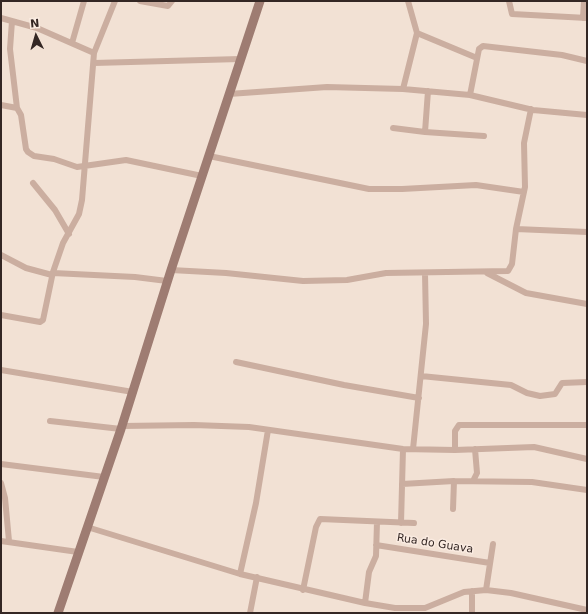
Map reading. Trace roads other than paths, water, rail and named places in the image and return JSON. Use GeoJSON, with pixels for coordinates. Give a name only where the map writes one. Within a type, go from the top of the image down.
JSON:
{"type":"FeatureCollection","features":[{"type":"Feature","properties":{"kind":"street"},"geometry":{"type":"LineString","coordinates":[[72,43],[84,1]]}},
{"type":"Feature","properties":{"kind":"street"},"geometry":{"type":"LineString","coordinates":[[1,315],[42,322],[52,274],[68,234],[79,214],[82,200],[94,53],[115,1]]}},
{"type":"Feature","properties":{"kind":"street"},"geometry":{"type":"LineString","coordinates":[[140,1],[168,6],[172,1]]}},
{"type":"Feature","properties":{"kind":"street"},"geometry":{"type":"LineString","coordinates":[[58,613],[121,428],[167,281],[260,1]]}},
{"type":"Feature","properties":{"kind":"street"},"geometry":{"type":"LineString","coordinates":[[403,89],[417,34],[408,1]]}},
{"type":"Feature","properties":{"kind":"street"},"geometry":{"type":"LineString","coordinates":[[509,1],[512,14],[585,18],[584,1]]}},
{"type":"Feature","properties":{"kind":"street"},"geometry":{"type":"LineString","coordinates":[[1,18],[36,28],[94,53]]}},
{"type":"Feature","properties":{"kind":"street"},"geometry":{"type":"LineString","coordinates":[[12,21],[10,49],[17,108],[21,115],[26,149],[28,152],[34,156],[54,159],[77,167],[126,160],[202,176]]}},
{"type":"Feature","properties":{"kind":"street"},"geometry":{"type":"LineString","coordinates":[[417,34],[477,58]]}},
{"type":"Feature","properties":{"kind":"street"},"geometry":{"type":"LineString","coordinates":[[470,95],[479,49],[483,46],[562,55],[587,61]]}},
{"type":"Feature","properties":{"kind":"street"},"geometry":{"type":"LineString","coordinates":[[94,64],[240,59]]}},
{"type":"Feature","properties":{"kind":"street"},"geometry":{"type":"LineString","coordinates":[[229,94],[326,87],[403,89],[470,95],[531,109],[587,115]]}},
{"type":"Feature","properties":{"kind":"street"},"geometry":{"type":"LineString","coordinates":[[425,132],[428,91]]}},
{"type":"Feature","properties":{"kind":"street"},"geometry":{"type":"LineString","coordinates":[[1,105],[17,108]]}},
{"type":"Feature","properties":{"kind":"street"},"geometry":{"type":"LineString","coordinates":[[171,270],[303,281],[346,280],[386,273],[486,273],[508,271],[510,270],[516,229],[524,192],[526,168],[524,143],[531,109]]}},
{"type":"Feature","properties":{"kind":"street"},"geometry":{"type":"LineString","coordinates":[[393,128],[484,136]]}},
{"type":"Feature","properties":{"kind":"street"},"geometry":{"type":"LineString","coordinates":[[209,156],[369,188],[402,189],[476,185],[524,192]]}},
{"type":"Feature","properties":{"kind":"street"},"geometry":{"type":"LineString","coordinates":[[33,183],[55,210],[68,234]]}},
{"type":"Feature","properties":{"kind":"street"},"geometry":{"type":"LineString","coordinates":[[516,229],[587,232]]}},
{"type":"Feature","properties":{"kind":"street"},"geometry":{"type":"LineString","coordinates":[[1,255],[26,268],[52,274],[135,277],[167,281]]}},
{"type":"Feature","properties":{"kind":"street"},"geometry":{"type":"LineString","coordinates":[[413,449],[426,324],[425,273]]}},
{"type":"Feature","properties":{"kind":"street"},"geometry":{"type":"LineString","coordinates":[[486,273],[526,293],[587,304]]}},
{"type":"Feature","properties":{"kind":"street"},"geometry":{"type":"LineString","coordinates":[[236,362],[344,386],[419,398]]}},
{"type":"Feature","properties":{"kind":"street"},"geometry":{"type":"LineString","coordinates":[[1,370],[132,392]]}},
{"type":"Feature","properties":{"kind":"street"},"geometry":{"type":"LineString","coordinates":[[421,376],[511,385],[527,393],[540,396],[555,394],[562,383],[587,382]]}},
{"type":"Feature","properties":{"kind":"street"},"geometry":{"type":"LineString","coordinates":[[50,421],[121,428],[219,425],[268,430],[403,449],[455,450],[534,447],[587,459]]}},
{"type":"Feature","properties":{"kind":"street"},"geometry":{"type":"LineString","coordinates":[[455,450],[455,431],[458,425],[587,424]]}},
{"type":"Feature","properties":{"kind":"street"},"geometry":{"type":"LineString","coordinates":[[240,574],[256,503],[268,430]]}},
{"type":"Feature","properties":{"kind":"street"},"geometry":{"type":"LineString","coordinates":[[401,523],[403,449]]}},
{"type":"Feature","properties":{"kind":"street"},"geometry":{"type":"LineString","coordinates":[[473,481],[477,473],[475,449]]}},
{"type":"Feature","properties":{"kind":"street"},"geometry":{"type":"LineString","coordinates":[[1,464],[104,477]]}},
{"type":"Feature","properties":{"kind":"street"},"geometry":{"type":"LineString","coordinates":[[477,473],[485,480]]}},
{"type":"Feature","properties":{"kind":"street"},"geometry":{"type":"LineString","coordinates":[[402,484],[485,480],[532,482],[587,490]]}},
{"type":"Feature","properties":{"kind":"street"},"geometry":{"type":"LineString","coordinates":[[453,509],[454,481]]}},
{"type":"Feature","properties":{"kind":"street"},"geometry":{"type":"LineString","coordinates":[[1,483],[5,498],[9,541]]}},
{"type":"Feature","properties":{"kind":"street"},"geometry":{"type":"LineString","coordinates":[[303,590],[318,521],[324,519],[414,523]]}},
{"type":"Feature","properties":{"kind":"street"},"geometry":{"type":"LineString","coordinates":[[365,604],[369,572],[376,556],[377,522]]}},
{"type":"Feature","properties":{"kind":"street"},"geometry":{"type":"LineString","coordinates":[[87,527],[240,574],[365,604],[395,608],[426,608],[464,592],[486,590],[511,593],[587,610]]}},
{"type":"Feature","properties":{"kind":"street"},"geometry":{"type":"LineString","coordinates":[[1,541],[78,552]]}},
{"type":"Feature","properties":{"kind":"street"},"geometry":{"type":"LineString","coordinates":[[486,590],[493,544]]}},
{"type":"Feature","properties":{"kind":"street","name":"Rua do Guava"},"geometry":{"type":"LineString","coordinates":[[376,545],[490,563]]}},
{"type":"Feature","properties":{"kind":"street"},"geometry":{"type":"LineString","coordinates":[[250,613],[257,577]]}},
{"type":"Feature","properties":{"kind":"street"},"geometry":{"type":"LineString","coordinates":[[472,591],[472,613]]}}]}
